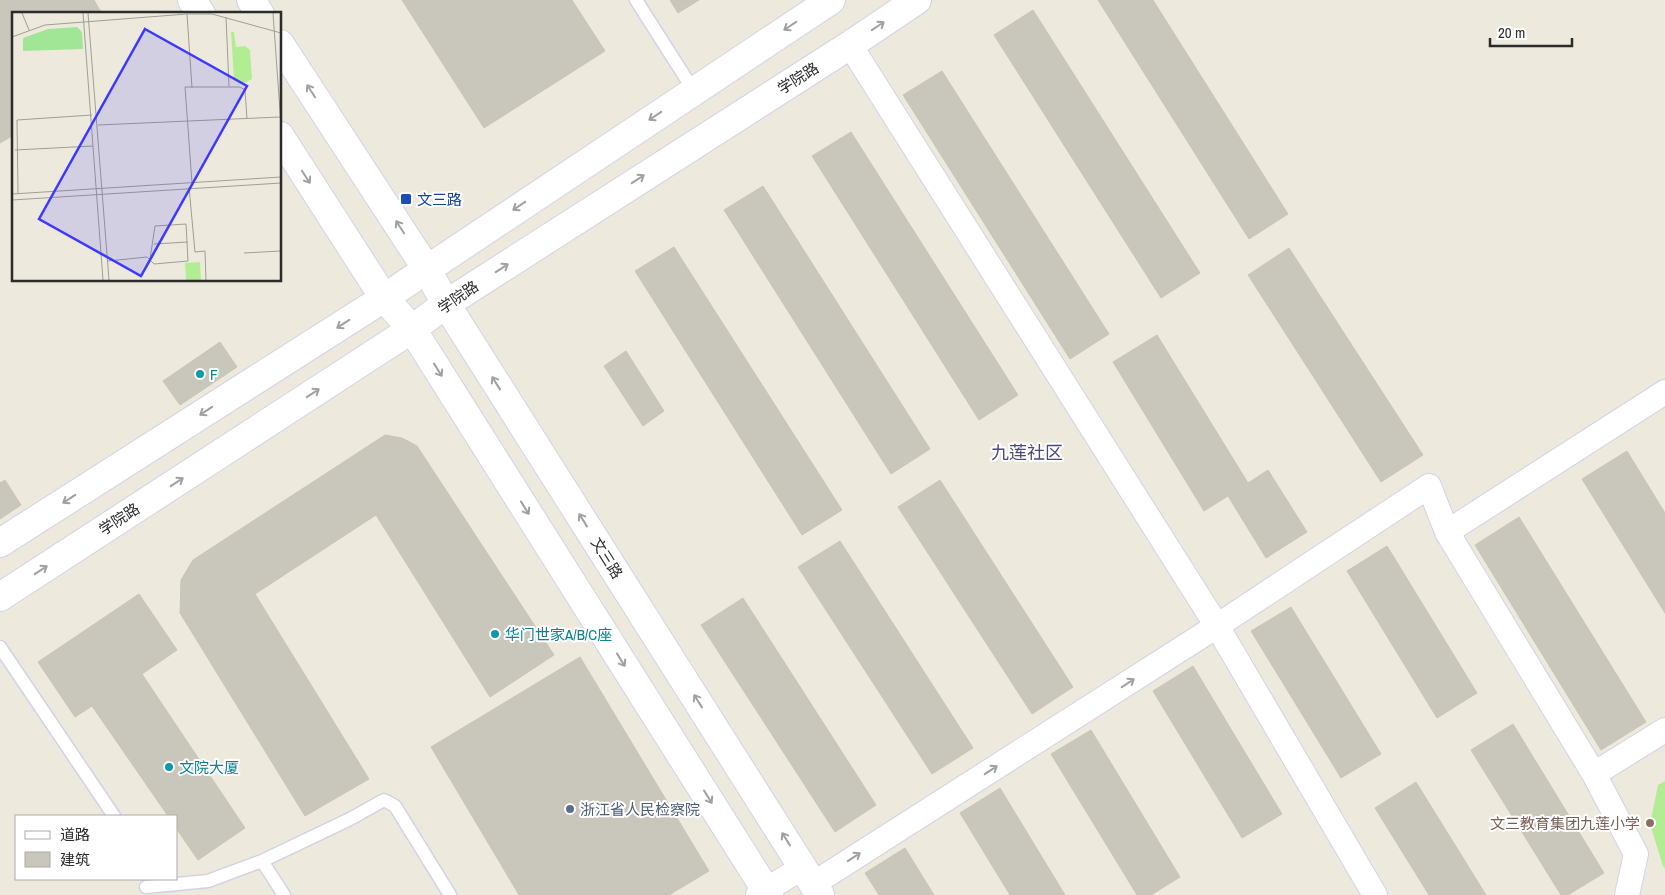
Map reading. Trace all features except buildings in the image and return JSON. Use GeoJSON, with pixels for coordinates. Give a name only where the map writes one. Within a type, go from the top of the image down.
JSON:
{"type":"FeatureCollection","features":[{"type":"Feature","properties":{"kind":"main road"},"geometry":{"type":"LineString","coordinates":[[192,0],[200,12]]}},
{"type":"Feature","properties":{"kind":"main road"},"geometry":{"type":"LineString","coordinates":[[251,0],[259,12]]}},
{"type":"Feature","properties":{"kind":"main road"},"geometry":{"type":"LineString","coordinates":[[0,543],[384,298],[426,268],[831,0]]}},
{"type":"Feature","properties":{"kind":"main road","name":"学院路"},"geometry":{"type":"LineString","coordinates":[[0,597],[412,329],[446,304],[917,0]]}},
{"type":"Feature","properties":{"kind":"main road","name":"文三路"},"geometry":{"type":"LineString","coordinates":[[281,46],[426,268],[446,304],[812,882]]}},
{"type":"Feature","properties":{"kind":"main road"},"geometry":{"type":"LineString","coordinates":[[281,138],[384,298],[412,329],[764,893]]}},
{"type":"Feature","properties":{"kind":"street"},"geometry":{"type":"LineString","coordinates":[[850,45],[1217,626],[1375,895]]}},
{"type":"Feature","properties":{"kind":"street"},"geometry":{"type":"LineString","coordinates":[[1447,532],[1665,392]]}},
{"type":"Feature","properties":{"kind":"street"},"geometry":{"type":"LineString","coordinates":[[764,893],[812,882],[1217,626],[1429,486],[1447,532],[1594,774],[1636,854],[1627,895]]}},
{"type":"Feature","properties":{"kind":"street"},"geometry":{"type":"LineString","coordinates":[[1594,774],[1665,730]]}},
{"type":"Feature","properties":{"kind":"lane"},"geometry":{"type":"LineString","coordinates":[[636,0],[694,91]]}},
{"type":"Feature","properties":{"kind":"lane"},"geometry":{"type":"LineString","coordinates":[[0,647],[113,815]]}},
{"type":"Feature","properties":{"kind":"lane"},"geometry":{"type":"LineString","coordinates":[[145,887],[208,881],[262,861],[350,819],[384,800],[395,806],[450,895]]}},
{"type":"Feature","properties":{"kind":"lane"},"geometry":{"type":"LineString","coordinates":[[262,861],[284,895]]}},
{"type":"Feature","properties":{"kind":"green space"},"geometry":{"type":"Polygon","coordinates":[[[1665,781],[1665,868],[1650,824],[1658,785],[1665,781]]]}},
{"type":"Feature","properties":{"kind":"place","name":"文三路"},"geometry":{"type":"Point","coordinates":[406,199]}},
{"type":"Feature","properties":{"kind":"place","name":"F"},"geometry":{"type":"Point","coordinates":[200,374]}},
{"type":"Feature","properties":{"kind":"place","name":"华门世家A/B/C座"},"geometry":{"type":"Point","coordinates":[495,634]}},
{"type":"Feature","properties":{"kind":"place","name":"文院大厦"},"geometry":{"type":"Point","coordinates":[169,767]}},
{"type":"Feature","properties":{"kind":"place","name":"浙江省人民检察院"},"geometry":{"type":"Point","coordinates":[570,809]}},
{"type":"Feature","properties":{"kind":"place","name":"文三教育集团九莲小学"},"geometry":{"type":"Point","coordinates":[1650,823]}},
{"type":"Feature","properties":{"kind":"district","name":"九莲社区"},"geometry":{"type":"Point","coordinates":[1027,452]}}]}
